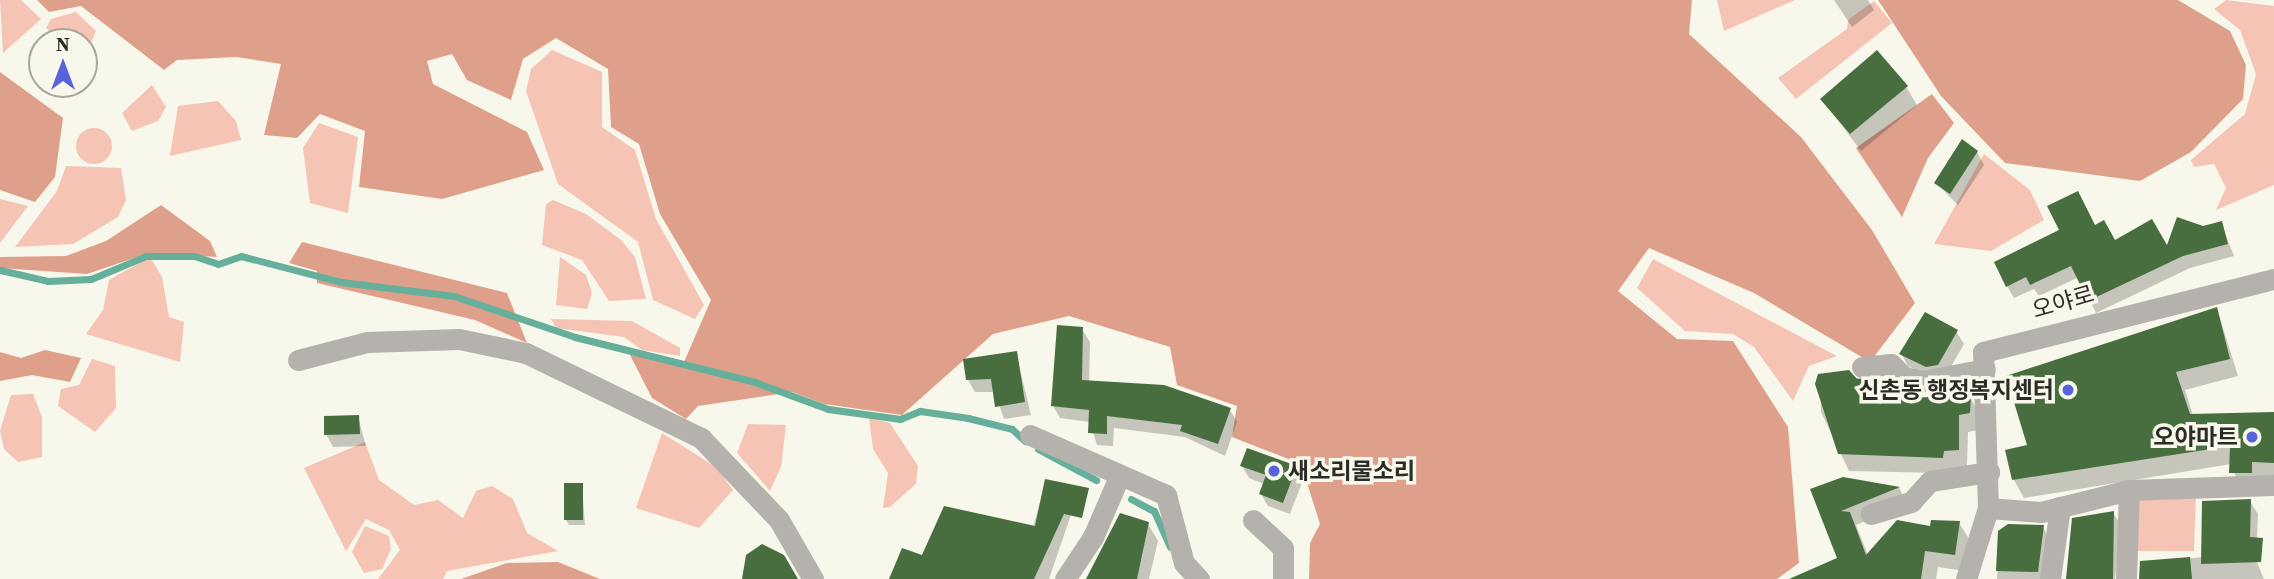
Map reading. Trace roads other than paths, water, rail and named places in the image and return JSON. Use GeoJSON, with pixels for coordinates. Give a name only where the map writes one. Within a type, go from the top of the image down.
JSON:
{"type":"FeatureCollection","features":[{"type":"Feature","properties":{"kind":"street","name":"오야로"},"geometry":{"type":"LineString","coordinates":[[1985,369],[1983,352],[2274,279]]}},
{"type":"Feature","properties":{"kind":"street"},"geometry":{"type":"LineString","coordinates":[[298,360],[368,342],[459,339],[526,353],[701,438],[779,520],[813,579]]}},
{"type":"Feature","properties":{"kind":"street"},"geometry":{"type":"LineString","coordinates":[[1862,367],[1891,365],[1904,377],[1923,381],[1985,369],[1988,508],[1966,579]]}},
{"type":"Feature","properties":{"kind":"street"},"geometry":{"type":"LineString","coordinates":[[1030,435],[1119,477],[1166,495],[1184,564],[1199,579]]}},
{"type":"Feature","properties":{"kind":"street"},"geometry":{"type":"LineString","coordinates":[[1871,514],[1911,502],[1930,481],[1989,471]]}},
{"type":"Feature","properties":{"kind":"street"},"geometry":{"type":"LineString","coordinates":[[1065,579],[1093,537],[1119,477]]}},
{"type":"Feature","properties":{"kind":"street"},"geometry":{"type":"LineString","coordinates":[[1988,508],[2060,506],[2129,490],[2274,485]]}},
{"type":"Feature","properties":{"kind":"street"},"geometry":{"type":"LineString","coordinates":[[2126,579],[2129,490]]}},
{"type":"Feature","properties":{"kind":"street"},"geometry":{"type":"LineString","coordinates":[[2050,579],[2060,506]]}},
{"type":"Feature","properties":{"kind":"street"},"geometry":{"type":"LineString","coordinates":[[1253,520],[1283,548],[1283,579]]}},
{"type":"Feature","properties":{"kind":"waterway"},"geometry":{"type":"LineString","coordinates":[[0,270],[48,281],[91,279],[146,256],[194,256],[218,264],[241,256],[341,282],[454,296],[575,337],[755,382],[828,409],[900,419],[920,411],[968,418],[1012,429],[1025,441]]}},
{"type":"Feature","properties":{"kind":"waterway"},"geometry":{"type":"LineString","coordinates":[[1038,449],[1096,480]]}},
{"type":"Feature","properties":{"kind":"waterway"},"geometry":{"type":"LineString","coordinates":[[1131,499],[1154,511],[1170,547]]}},
{"type":"Feature","properties":{"kind":"place","name":"신촌동 행정복지센터"},"geometry":{"type":"Point","coordinates":[2068,390]}},
{"type":"Feature","properties":{"kind":"place","name":"오야마트"},"geometry":{"type":"Point","coordinates":[2252,437]}},
{"type":"Feature","properties":{"kind":"place","name":"새소리물소리"},"geometry":{"type":"Point","coordinates":[1274,471]}}]}
